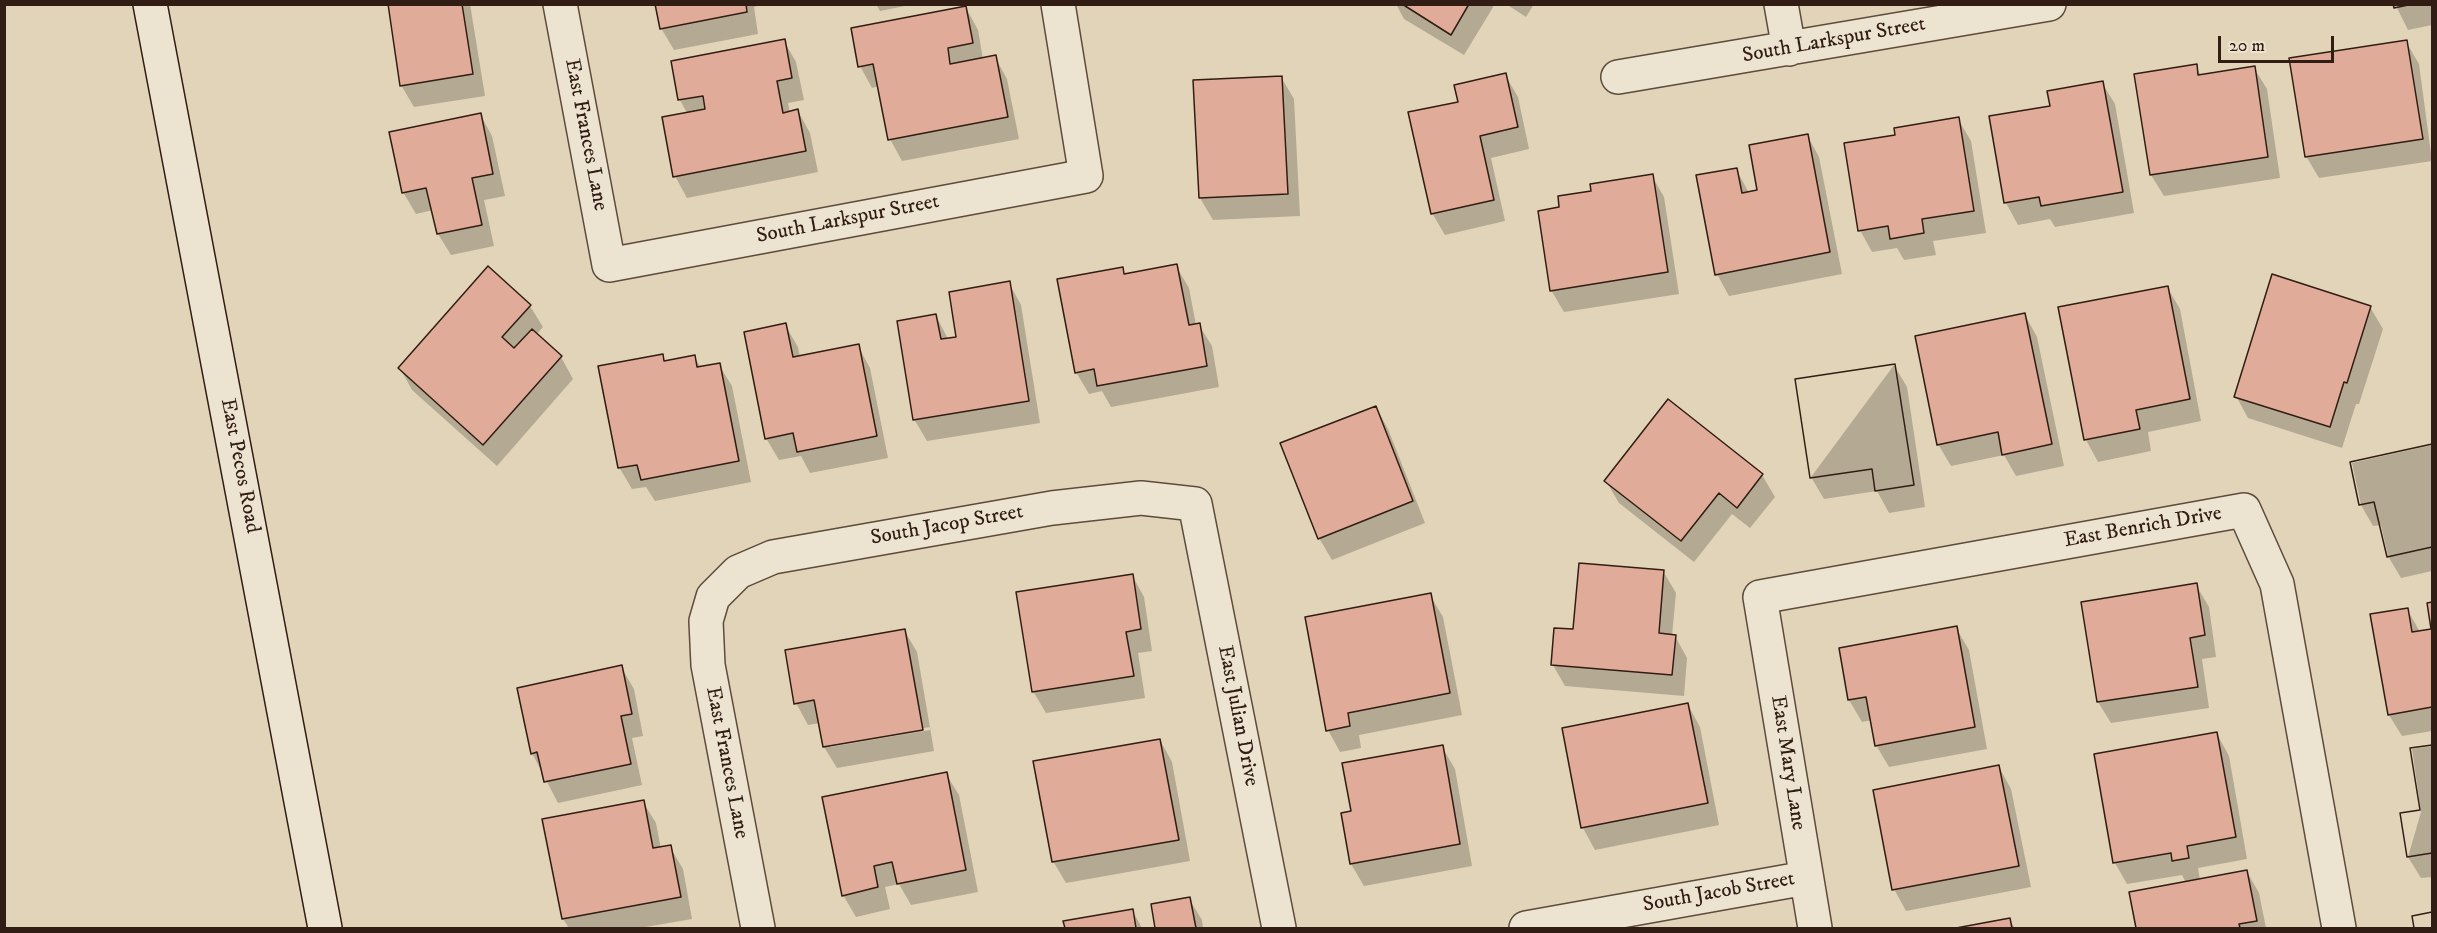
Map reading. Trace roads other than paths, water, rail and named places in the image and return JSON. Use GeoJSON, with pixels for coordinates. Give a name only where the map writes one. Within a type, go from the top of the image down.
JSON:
{"type":"FeatureCollection","features":[{"type":"Feature","properties":{"kind":"street","name":"East Pecos Road"},"geometry":{"type":"LineString","coordinates":[[150,4],[326,928]]}},
{"type":"Feature","properties":{"kind":"street","name":"East Frances Lane"},"geometry":{"type":"LineString","coordinates":[[560,4],[609,265]]}},
{"type":"Feature","properties":{"kind":"street","name":"South Larkspur Street"},"geometry":{"type":"LineString","coordinates":[[609,265],[1086,176],[1058,4]]}},
{"type":"Feature","properties":{"kind":"street"},"geometry":{"type":"LineString","coordinates":[[1781,4],[1789,49]]}},
{"type":"Feature","properties":{"kind":"street","name":"South Larkspur Street"},"geometry":{"type":"LineString","coordinates":[[1618,77],[2049,4]]}},
{"type":"Feature","properties":{"kind":"street","name":"South Jacop Street"},"geometry":{"type":"LineString","coordinates":[[713,597],[738,572],[773,557],[1052,508],[1141,498],[1195,504]]}},
{"type":"Feature","properties":{"kind":"street","name":"East Julian Drive"},"geometry":{"type":"LineString","coordinates":[[1195,504],[1279,928]]}},
{"type":"Feature","properties":{"kind":"street","name":"East Benrich Drive"},"geometry":{"type":"LineString","coordinates":[[1760,597],[2244,510],[2277,584],[2339,928]]}},
{"type":"Feature","properties":{"kind":"street","name":"East Frances Lane"},"geometry":{"type":"LineString","coordinates":[[713,597],[706,621],[708,665],[758,928]]}},
{"type":"Feature","properties":{"kind":"street","name":"East Mary Lane"},"geometry":{"type":"LineString","coordinates":[[1760,597],[1815,928]]}},
{"type":"Feature","properties":{"kind":"street","name":"South Jacob Street"},"geometry":{"type":"LineString","coordinates":[[1526,928],[1806,878]]}}]}
